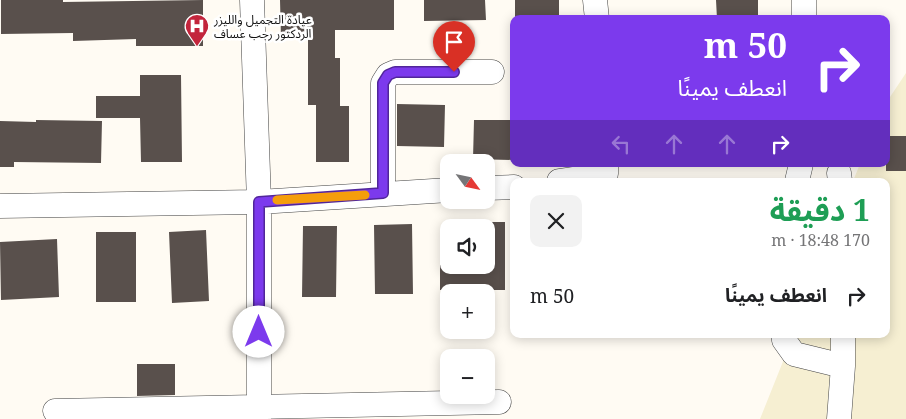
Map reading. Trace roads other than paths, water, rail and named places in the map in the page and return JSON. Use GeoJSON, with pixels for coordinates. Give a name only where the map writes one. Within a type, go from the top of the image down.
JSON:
{"type":"FeatureCollection","features":[{"type":"Feature","properties":{"kind":"street"},"geometry":{"type":"LineString","coordinates":[[252,0],[259,202],[259,413]]}},
{"type":"Feature","properties":{"kind":"street"},"geometry":{"type":"LineString","coordinates":[[596,0],[597,15]]}},
{"type":"Feature","properties":{"kind":"street"},"geometry":{"type":"LineString","coordinates":[[804,0],[804,15]]}},
{"type":"Feature","properties":{"kind":"street"},"geometry":{"type":"LineString","coordinates":[[383,193],[383,83],[388,75],[395,72],[492,72]]}},
{"type":"Feature","properties":{"kind":"street"},"geometry":{"type":"LineString","coordinates":[[579,178],[606,174],[606,167]]}},
{"type":"Feature","properties":{"kind":"street"},"geometry":{"type":"LineString","coordinates":[[495,188],[510,187]]}},
{"type":"Feature","properties":{"kind":"street"},"geometry":{"type":"LineString","coordinates":[[0,206],[259,202],[440,190]]}},
{"type":"Feature","properties":{"kind":"street"},"geometry":{"type":"LineString","coordinates":[[784,338],[794,354],[843,366]]}},
{"type":"Feature","properties":{"kind":"street"},"geometry":{"type":"LineString","coordinates":[[838,419],[843,366],[843,338]]}},
{"type":"Feature","properties":{"kind":"street"},"geometry":{"type":"LineString","coordinates":[[55,411],[259,413],[499,402]]}},
{"type":"Feature","properties":{"kind":"place","name":"عيادة التجميل والليزر الردكتور رجب عساف"},"geometry":{"type":"Point","coordinates":[197,47]}}]}
